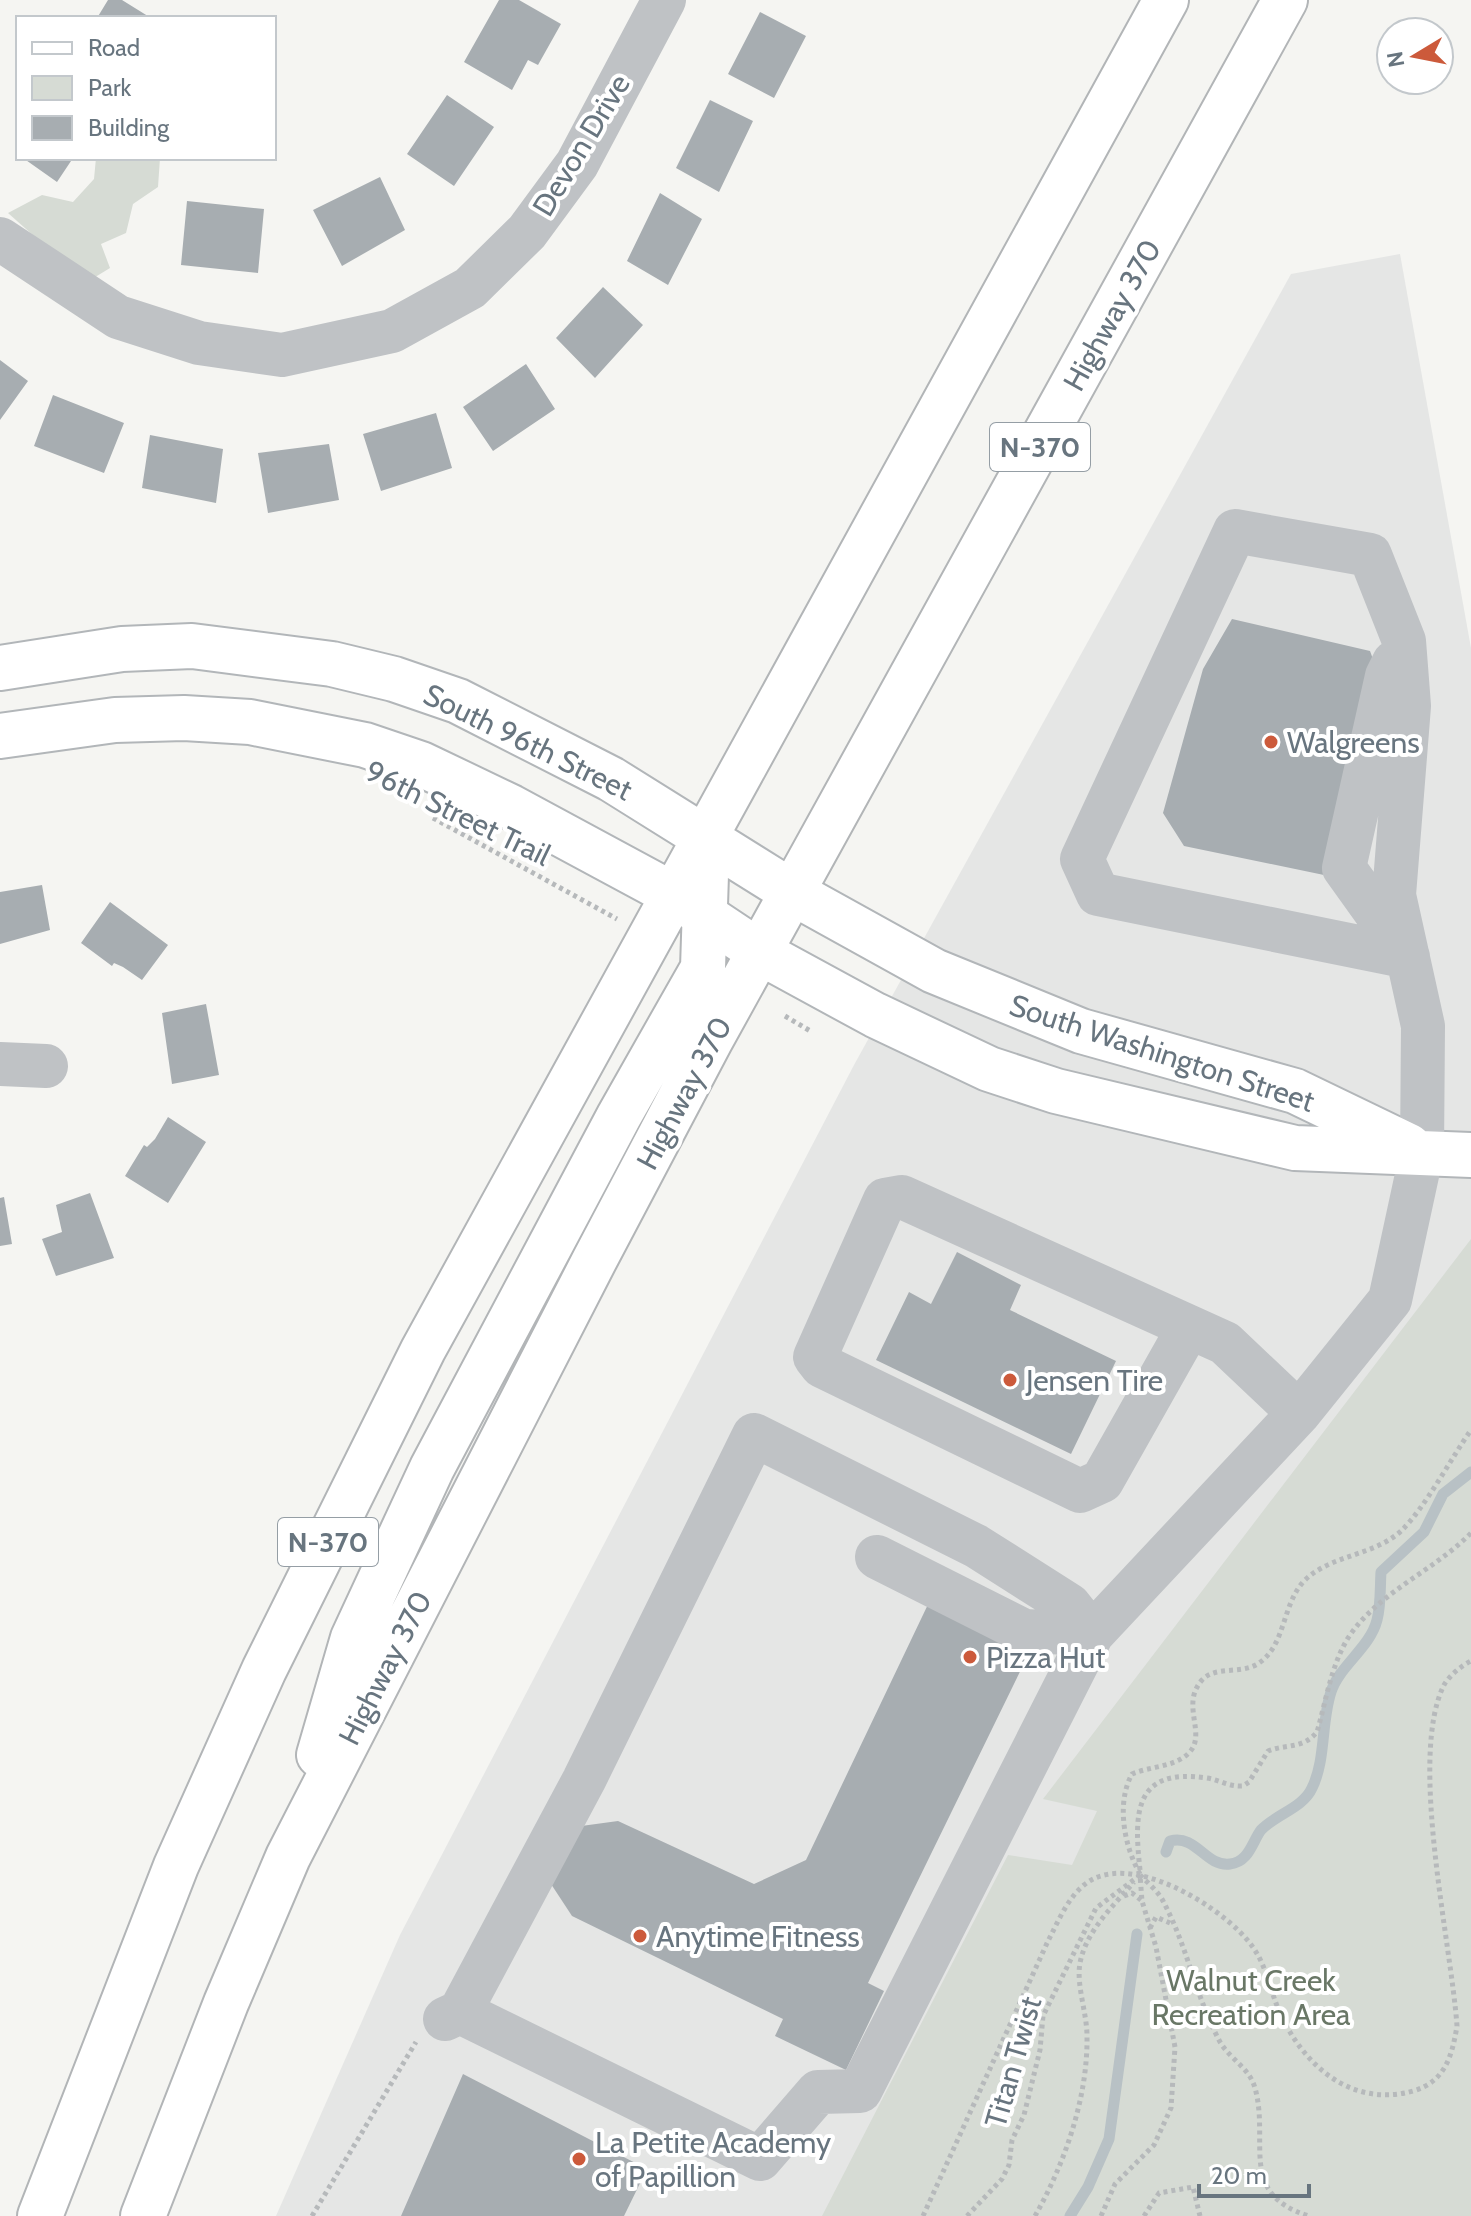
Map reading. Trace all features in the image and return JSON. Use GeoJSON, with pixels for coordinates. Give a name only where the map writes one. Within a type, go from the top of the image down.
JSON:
{"type":"FeatureCollection","features":[{"type":"Feature","properties":{"kind":"main road"},"geometry":{"type":"LineString","coordinates":[[288,1857],[353,1638],[439,1454],[619,1116],[703,968],[690,906],[707,836],[1166,0]]}},
{"type":"Feature","properties":{"kind":"main road","name":"Highway 370"},"geometry":{"type":"LineString","coordinates":[[143,2216],[226,2003],[288,1857],[594,1261],[1285,0]]}},
{"type":"Feature","properties":{"kind":"main road","name":"South 96th Street"},"geometry":{"type":"LineString","coordinates":[[0,668],[122,649],[192,646],[332,664],[394,679],[458,701],[611,779],[707,836],[795,894]]}},
{"type":"Feature","properties":{"kind":"main road"},"geometry":{"type":"LineString","coordinates":[[0,736],[115,720],[184,718],[250,722],[365,745],[421,764],[460,782],[690,906],[761,953]]}},
{"type":"Feature","properties":{"kind":"main road","name":"South Washington Street"},"geometry":{"type":"LineString","coordinates":[[795,894],[934,971],[1012,1006],[1081,1031],[1295,1091],[1422,1152]]}},
{"type":"Feature","properties":{"kind":"main road","name":"N-370"},"geometry":{"type":"LineString","coordinates":[[40,2216],[176,1866],[264,1670],[423,1350],[690,906]]}},
{"type":"Feature","properties":{"kind":"main road","name":"South Washington Street"},"geometry":{"type":"LineString","coordinates":[[761,953],[875,1015],[961,1056],[1056,1091],[1295,1148],[1422,1152]]}},
{"type":"Feature","properties":{"kind":"main road"},"geometry":{"type":"LineString","coordinates":[[1422,1152],[1471,1155]]}},
{"type":"Feature","properties":{"kind":"street","name":"Devon Drive"},"geometry":{"type":"LineString","coordinates":[[0,239],[118,317],[199,343],[282,355],[392,331],[470,288],[527,232],[577,164],[664,0]]}},
{"type":"Feature","properties":{"kind":"street"},"geometry":{"type":"LineString","coordinates":[[1092,1634],[1069,1605],[976,1546],[754,1435],[584,1780],[452,2015],[760,2159],[818,2092],[860,2091],[1092,1634],[1299,1413],[1390,1300],[1422,1152],[1423,1026],[1408,957],[1394,895],[1409,706],[1404,641],[1370,555],[1235,531],[1082,859],[1098,894],[1408,957]]}},
{"type":"Feature","properties":{"kind":"street"},"geometry":{"type":"LineString","coordinates":[[0,1064],[46,1066]]}},
{"type":"Feature","properties":{"kind":"street"},"geometry":{"type":"LineString","coordinates":[[1189,1327],[1102,1481],[1080,1491],[822,1366],[815,1357],[885,1200],[902,1197],[1225,1343],[1299,1413]]}},
{"type":"Feature","properties":{"kind":"street"},"geometry":{"type":"LineString","coordinates":[[877,1557],[1024,1631],[1092,1634]]}},
{"type":"Feature","properties":{"kind":"path","name":"96th Street Trail"},"geometry":{"type":"LineString","coordinates":[[429,816],[606,912]]}},
{"type":"Feature","properties":{"kind":"path"},"geometry":{"type":"LineString","coordinates":[[1309,2216],[1289,2210],[1273,2199],[1264,2180],[1255,2087],[1245,2067],[1219,2041],[1163,1900],[1140,1875],[1127,1838],[1123,1805],[1126,1786],[1132,1774],[1181,1760],[1193,1750],[1197,1737],[1190,1706],[1201,1681],[1210,1674],[1258,1664],[1271,1652],[1289,1603],[1304,1581],[1321,1567],[1381,1544],[1402,1530],[1471,1430]]}},
{"type":"Feature","properties":{"kind":"path"},"geometry":{"type":"LineString","coordinates":[[1101,2216],[1115,2184],[1154,2145],[1171,2108],[1175,2047],[1142,1901],[1140,1805],[1144,1793],[1159,1781],[1196,1777],[1243,1786],[1268,1751],[1301,1745],[1312,1738],[1317,1732],[1333,1671],[1349,1637],[1385,1599],[1471,1533]]}},
{"type":"Feature","properties":{"kind":"path"},"geometry":{"type":"LineString","coordinates":[[923,2216],[1069,1902],[1083,1885],[1098,1876],[1120,1872],[1140,1875],[1172,1887],[1234,1925],[1253,1947],[1280,2013],[1295,2039],[1319,2070],[1338,2084],[1362,2093],[1407,2093],[1424,2088],[1440,2076],[1453,2053],[1457,2026],[1437,1856],[1431,1737],[1445,1683],[1471,1661]]}},
{"type":"Feature","properties":{"kind":"path","name":"Titan Twist"},"geometry":{"type":"LineString","coordinates":[[1035,2216],[1048,2194],[1082,2094],[1088,2060],[1080,1963],[1096,1928],[1140,1875]]}},
{"type":"Feature","properties":{"kind":"path","name":"Titan Twist"},"geometry":{"type":"LineString","coordinates":[[967,2216],[1002,2179],[1009,2165],[1012,2140],[1024,2115],[1040,2050],[1043,2016],[1096,1908],[1140,1875]]}},
{"type":"Feature","properties":{"kind":"path"},"geometry":{"type":"LineString","coordinates":[[1120,1899],[1132,1893],[1142,1901]]}},
{"type":"Feature","properties":{"kind":"path"},"geometry":{"type":"LineString","coordinates":[[1150,1928],[1152,1920],[1160,1916],[1174,1927]]}},
{"type":"Feature","properties":{"kind":"path"},"geometry":{"type":"LineString","coordinates":[[312,2216],[411,2047],[452,2015]]}},
{"type":"Feature","properties":{"kind":"path"},"geometry":{"type":"LineString","coordinates":[[1144,2216],[1159,2193],[1193,2187],[1200,2216]]}},
{"type":"Feature","properties":{"kind":"shaded area"},"geometry":{"type":"Polygon","coordinates":[[[1400,254],[1471,648],[1471,1353],[904,2216],[276,2216],[400,1935],[854,1065],[1291,274],[1400,254]]]}},
{"type":"Feature","properties":{"kind":"green space"},"geometry":{"type":"Polygon","coordinates":[[[96,160],[160,160],[158,187],[133,204],[126,233],[101,244],[110,268],[92,279],[44,245],[8,213],[42,195],[73,202],[94,179],[96,160]]]}},
{"type":"Feature","properties":{"kind":"green space","name":"Walnut Creek Recreation Area"},"geometry":{"type":"Polygon","coordinates":[[[1471,1239],[1471,2216],[822,2216],[1008,1855],[1072,1865],[1097,1811],[1043,1799],[1471,1239]]]}},
{"type":"Feature","properties":{"kind":"building"},"geometry":{"type":"Polygon","coordinates":[[[108,0],[122,0],[148,16],[98,16],[108,0]]]}},
{"type":"Feature","properties":{"kind":"building"},"geometry":{"type":"Polygon","coordinates":[[[499,0],[519,0],[561,24],[538,65],[528,60],[512,90],[464,62],[499,0]]]}},
{"type":"Feature","properties":{"kind":"building"},"geometry":{"type":"Polygon","coordinates":[[[760,12],[806,36],[774,98],[728,74],[760,12]]]}},
{"type":"Feature","properties":{"kind":"building"},"geometry":{"type":"Polygon","coordinates":[[[447,95],[494,127],[454,186],[407,154],[447,95]]]}},
{"type":"Feature","properties":{"kind":"building"},"geometry":{"type":"Polygon","coordinates":[[[710,100],[753,121],[719,192],[676,168],[710,100]]]}},
{"type":"Feature","properties":{"kind":"building"},"geometry":{"type":"Polygon","coordinates":[[[26,160],[72,160],[57,182],[26,160]]]}},
{"type":"Feature","properties":{"kind":"building"},"geometry":{"type":"Polygon","coordinates":[[[380,177],[405,230],[342,266],[313,210],[380,177]]]}},
{"type":"Feature","properties":{"kind":"building"},"geometry":{"type":"Polygon","coordinates":[[[660,193],[702,219],[668,285],[627,261],[660,193]]]}},
{"type":"Feature","properties":{"kind":"building"},"geometry":{"type":"Polygon","coordinates":[[[187,201],[264,209],[258,273],[181,265],[187,201]]]}},
{"type":"Feature","properties":{"kind":"building"},"geometry":{"type":"Polygon","coordinates":[[[603,287],[643,325],[595,378],[556,338],[603,287]]]}},
{"type":"Feature","properties":{"kind":"building"},"geometry":{"type":"Polygon","coordinates":[[[0,360],[28,381],[0,420],[0,360]]]}},
{"type":"Feature","properties":{"kind":"building"},"geometry":{"type":"Polygon","coordinates":[[[526,364],[555,409],[493,451],[463,407],[526,364]]]}},
{"type":"Feature","properties":{"kind":"building"},"geometry":{"type":"Polygon","coordinates":[[[53,395],[124,423],[104,473],[34,446],[53,395]]]}},
{"type":"Feature","properties":{"kind":"building"},"geometry":{"type":"Polygon","coordinates":[[[436,413],[452,468],[381,491],[363,434],[436,413]]]}},
{"type":"Feature","properties":{"kind":"building"},"geometry":{"type":"Polygon","coordinates":[[[150,435],[223,449],[216,503],[142,488],[150,435]]]}},
{"type":"Feature","properties":{"kind":"building"},"geometry":{"type":"Polygon","coordinates":[[[329,444],[339,500],[268,513],[258,453],[329,444]]]}},
{"type":"Feature","properties":{"kind":"building","name":"Walgreens"},"geometry":{"type":"Polygon","coordinates":[[[1232,619],[1370,651],[1377,670],[1324,875],[1184,846],[1163,813],[1203,669],[1232,619]]]}},
{"type":"Feature","properties":{"kind":"building"},"geometry":{"type":"Polygon","coordinates":[[[42,885],[50,930],[0,944],[0,892],[42,885]]]}},
{"type":"Feature","properties":{"kind":"building"},"geometry":{"type":"Polygon","coordinates":[[[110,902],[168,945],[142,980],[123,967],[114,963],[112,966],[81,943],[110,902]]]}},
{"type":"Feature","properties":{"kind":"building"},"geometry":{"type":"Polygon","coordinates":[[[206,1004],[219,1075],[172,1084],[162,1013],[206,1004]]]}},
{"type":"Feature","properties":{"kind":"building"},"geometry":{"type":"Polygon","coordinates":[[[168,1117],[206,1142],[168,1203],[125,1176],[144,1145],[147,1147],[155,1139],[168,1117]]]}},
{"type":"Feature","properties":{"kind":"building"},"geometry":{"type":"Polygon","coordinates":[[[90,1193],[114,1258],[56,1276],[42,1239],[62,1232],[56,1205],[90,1193]]]}},
{"type":"Feature","properties":{"kind":"building"},"geometry":{"type":"Polygon","coordinates":[[[4,1197],[12,1244],[0,1246],[0,1198],[4,1197]]]}},
{"type":"Feature","properties":{"kind":"building"},"geometry":{"type":"Polygon","coordinates":[[[957,1252],[1021,1285],[1010,1310],[1116,1361],[1071,1454],[876,1360],[909,1292],[931,1304],[957,1252]]]}},
{"type":"Feature","properties":{"kind":"building"},"geometry":{"type":"Polygon","coordinates":[[[932,1596],[1033,1645],[868,1983],[884,1991],[846,2070],[775,2036],[783,2019],[572,1916],[551,1884],[574,1827],[618,1821],[754,1884],[806,1860],[932,1596]]]}},
{"type":"Feature","properties":{"kind":"building"},"geometry":{"type":"Polygon","coordinates":[[[463,2074],[647,2169],[624,2216],[401,2216],[463,2074]]]}},
{"type":"Feature","properties":{"kind":"waterway"},"geometry":{"type":"LineString","coordinates":[[1166,1852],[1170,1841],[1179,1840],[1221,1864],[1242,1860],[1261,1830],[1308,1795],[1319,1765],[1331,1692],[1368,1639],[1377,1620],[1381,1572],[1424,1532],[1443,1494],[1471,1472]]}},
{"type":"Feature","properties":{"kind":"waterway"},"geometry":{"type":"LineString","coordinates":[[1070,2216],[1088,2187],[1109,2139],[1137,1934]]}},
{"type":"Feature","properties":{"kind":"place","name":"Walgreens"},"geometry":{"type":"Point","coordinates":[1271,742]}},
{"type":"Feature","properties":{"kind":"place","name":"Jensen Tire"},"geometry":{"type":"Point","coordinates":[1010,1380]}},
{"type":"Feature","properties":{"kind":"place","name":"Pizza Hut"},"geometry":{"type":"Point","coordinates":[970,1657]}},
{"type":"Feature","properties":{"kind":"place","name":"Anytime Fitness"},"geometry":{"type":"Point","coordinates":[640,1936]}},
{"type":"Feature","properties":{"kind":"place","name":"La Petite Academy of Papillion"},"geometry":{"type":"Point","coordinates":[579,2159]}}]}
